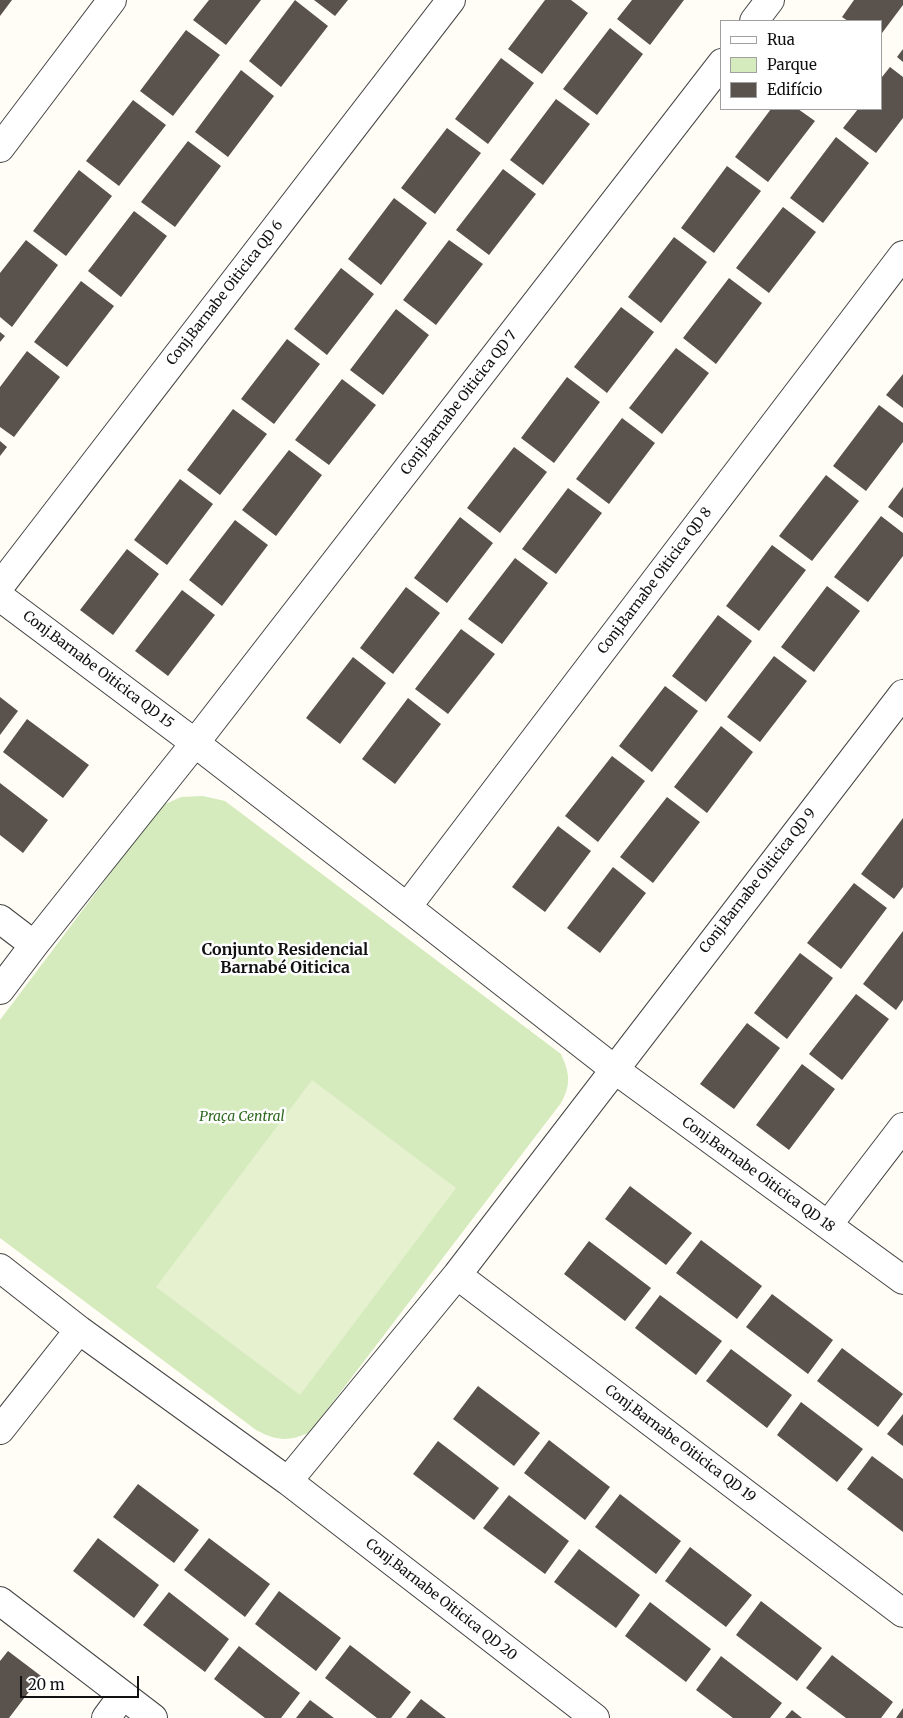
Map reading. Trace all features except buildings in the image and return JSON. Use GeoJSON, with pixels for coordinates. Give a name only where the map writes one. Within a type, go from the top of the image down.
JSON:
{"type":"FeatureCollection","features":[{"type":"Feature","properties":{"kind":"street"},"geometry":{"type":"LineString","coordinates":[[0,148],[112,0]]}},
{"type":"Feature","properties":{"kind":"street","name":"Conj.Barnabe Oiticica QD 6"},"geometry":{"type":"LineString","coordinates":[[0,586],[451,0]]}},
{"type":"Feature","properties":{"kind":"street"},"geometry":{"type":"LineString","coordinates":[[755,20],[770,0]]}},
{"type":"Feature","properties":{"kind":"street","name":"Conj.Barnabe Oiticica QD 7"},"geometry":{"type":"LineString","coordinates":[[0,990],[34,944],[195,743],[720,66]]}},
{"type":"Feature","properties":{"kind":"street","name":"Conj.Barnabe Oiticica QD 8"},"geometry":{"type":"LineString","coordinates":[[407,906],[903,254]]}},
{"type":"Feature","properties":{"kind":"street","name":"Conj.Barnabe Oiticica QD 15"},"geometry":{"type":"LineString","coordinates":[[0,597],[195,743],[407,906]]}},
{"type":"Feature","properties":{"kind":"street","name":"Conj.Barnabe Oiticica QD 9"},"geometry":{"type":"LineString","coordinates":[[288,1481],[457,1274],[903,694]]}},
{"type":"Feature","properties":{"kind":"street","name":"Conj.Barnabe Oiticica QD 18"},"geometry":{"type":"LineString","coordinates":[[407,906],[614,1069],[903,1280]]}},
{"type":"Feature","properties":{"kind":"street"},"geometry":{"type":"LineString","coordinates":[[0,919],[34,944]]}},
{"type":"Feature","properties":{"kind":"street"},"geometry":{"type":"LineString","coordinates":[[828,1225],[903,1127]]}},
{"type":"Feature","properties":{"kind":"street","name":"Conj.Barnabe Oiticica QD 20"},"geometry":{"type":"LineString","coordinates":[[0,1268],[79,1330],[288,1481],[595,1718]]}},
{"type":"Feature","properties":{"kind":"street","name":"Conj.Barnabe Oiticica QD 19"},"geometry":{"type":"LineString","coordinates":[[457,1274],[903,1613]]}},
{"type":"Feature","properties":{"kind":"street"},"geometry":{"type":"LineString","coordinates":[[0,1430],[79,1330]]}},
{"type":"Feature","properties":{"kind":"street"},"geometry":{"type":"LineString","coordinates":[[0,1601],[153,1718]]}},
{"type":"Feature","properties":{"kind":"street"},"geometry":{"type":"LineString","coordinates":[[106,1718],[123,1695]]}},
{"type":"Feature","properties":{"kind":"green space","name":"Praça Central"},"geometry":{"type":"Polygon","coordinates":[[[203,796],[225,801],[561,1054],[568,1073],[568,1084],[561,1103],[310,1432],[289,1439],[277,1438],[256,1430],[0,1238],[0,1020],[161,806],[181,797],[203,796]]]}},
{"type":"Feature","properties":{"kind":"green space"},"geometry":{"type":"Polygon","coordinates":[[[312,1080],[456,1188],[300,1395],[156,1287],[312,1080]]]}},
{"type":"Feature","properties":{"kind":"district","name":"Conjunto Residencial Barnabé Oiticica"},"geometry":{"type":"Point","coordinates":[285,959]}}]}
